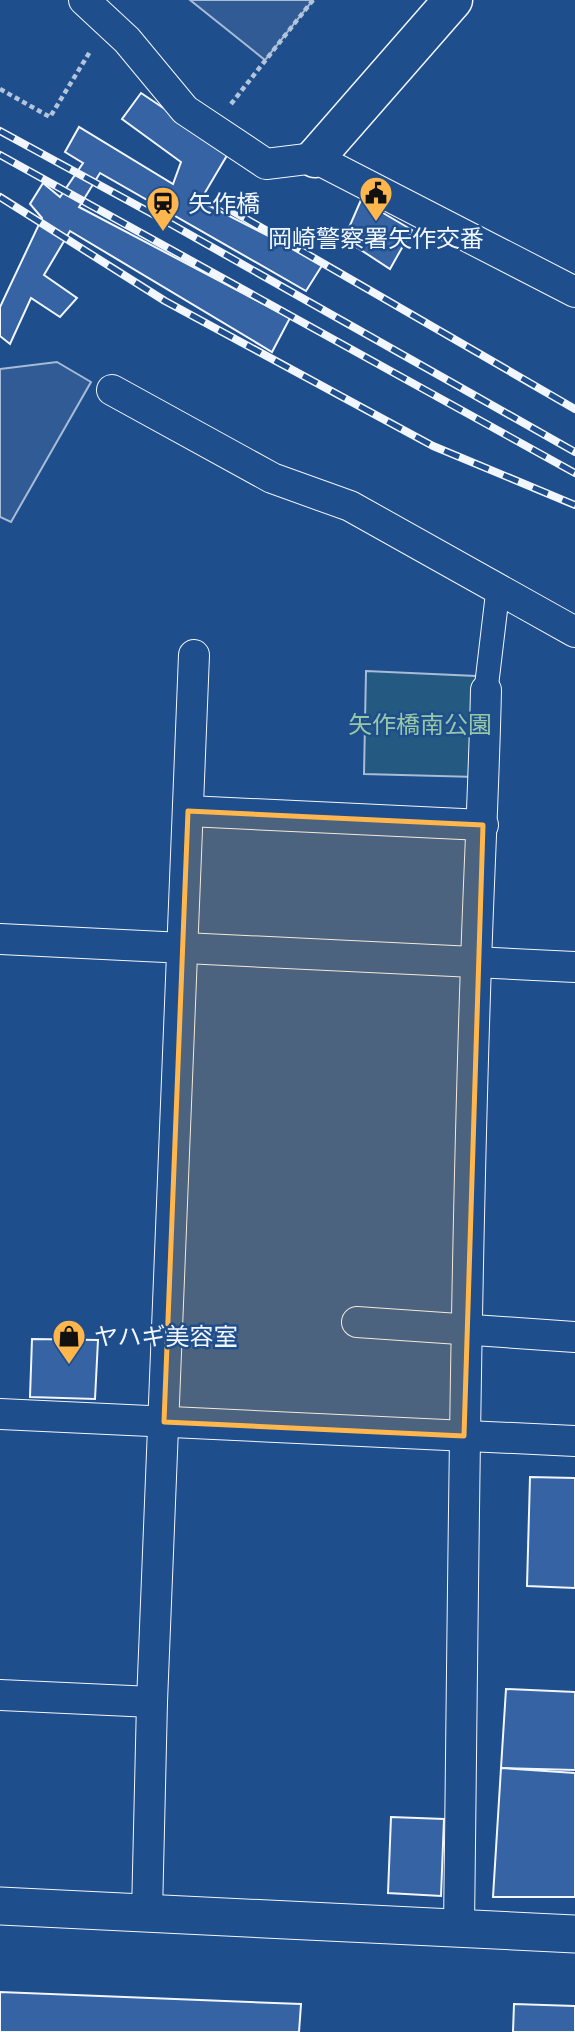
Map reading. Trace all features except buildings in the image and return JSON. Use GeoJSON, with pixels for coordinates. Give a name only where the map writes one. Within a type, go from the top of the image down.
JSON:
{"type":"FeatureCollection","features":[{"type":"Feature","properties":{"kind":"main road"},"geometry":{"type":"LineString","coordinates":[[315,158],[453,0]]}},
{"type":"Feature","properties":{"kind":"street"},"geometry":{"type":"LineString","coordinates":[[84,0],[127,40],[185,110],[266,164],[315,158],[575,292]]}},
{"type":"Feature","properties":{"kind":"street"},"geometry":{"type":"LineString","coordinates":[[112,390],[272,478],[350,506],[575,632]]}},
{"type":"Feature","properties":{"kind":"street"},"geometry":{"type":"LineString","coordinates":[[460,1928],[464,1436],[476,961],[486,690],[498,589]]}},
{"type":"Feature","properties":{"kind":"street"},"geometry":{"type":"LineString","coordinates":[[147,1913],[152,1702],[194,655]]}},
{"type":"Feature","properties":{"kind":"street"},"geometry":{"type":"LineString","coordinates":[[188,811],[483,825]]}},
{"type":"Feature","properties":{"kind":"street"},"geometry":{"type":"LineString","coordinates":[[0,939],[575,967]]}},
{"type":"Feature","properties":{"kind":"street"},"geometry":{"type":"LineString","coordinates":[[357,1322],[575,1337]]}},
{"type":"Feature","properties":{"kind":"street"},"geometry":{"type":"LineString","coordinates":[[0,1414],[575,1441]]}},
{"type":"Feature","properties":{"kind":"street"},"geometry":{"type":"LineString","coordinates":[[0,1695],[152,1702]]}},
{"type":"Feature","properties":{"kind":"street"},"geometry":{"type":"LineString","coordinates":[[0,1906],[575,1934]]}},
{"type":"Feature","properties":{"kind":"path"},"geometry":{"type":"LineString","coordinates":[[212,128],[313,0]]}},
{"type":"Feature","properties":{"kind":"path"},"geometry":{"type":"LineString","coordinates":[[0,89],[50,117],[108,22]]}},
{"type":"Feature","properties":{"kind":"highlighted area"},"geometry":{"type":"Polygon","coordinates":[[[188,811],[483,825],[464,1436],[164,1422],[188,811]]]}},
{"type":"Feature","properties":{"kind":"green space","name":"矢作橋南公園"},"geometry":{"type":"Polygon","coordinates":[[[366,671],[476,676],[476,777],[364,774],[366,671]]]}},
{"type":"Feature","properties":{"kind":"shaded area"},"geometry":{"type":"Polygon","coordinates":[[[190,0],[313,0],[265,60],[190,0]]]}},
{"type":"Feature","properties":{"kind":"shaded area"},"geometry":{"type":"Polygon","coordinates":[[[57,362],[91,382],[11,522],[0,517],[0,369],[57,362]]]}},
{"type":"Feature","properties":{"kind":"railway"},"geometry":{"type":"LineString","coordinates":[[0,131],[171,224],[575,452]]}},
{"type":"Feature","properties":{"kind":"railway"},"geometry":{"type":"LineString","coordinates":[[0,155],[575,473]]}},
{"type":"Feature","properties":{"kind":"railway"},"geometry":{"type":"LineString","coordinates":[[0,197],[165,301],[433,446],[575,505]]}},
{"type":"Feature","properties":{"kind":"railway"},"geometry":{"type":"LineString","coordinates":[[217,202],[575,409]]}},
{"type":"Feature","properties":{"kind":"place","name":"岡崎警察署矢作交番"},"geometry":{"type":"Point","coordinates":[376,223]}},
{"type":"Feature","properties":{"kind":"place","name":"矢作橋"},"geometry":{"type":"Point","coordinates":[163,233]}},
{"type":"Feature","properties":{"kind":"place","name":"ヤハギ美容室"},"geometry":{"type":"Point","coordinates":[69,1366]}}]}
